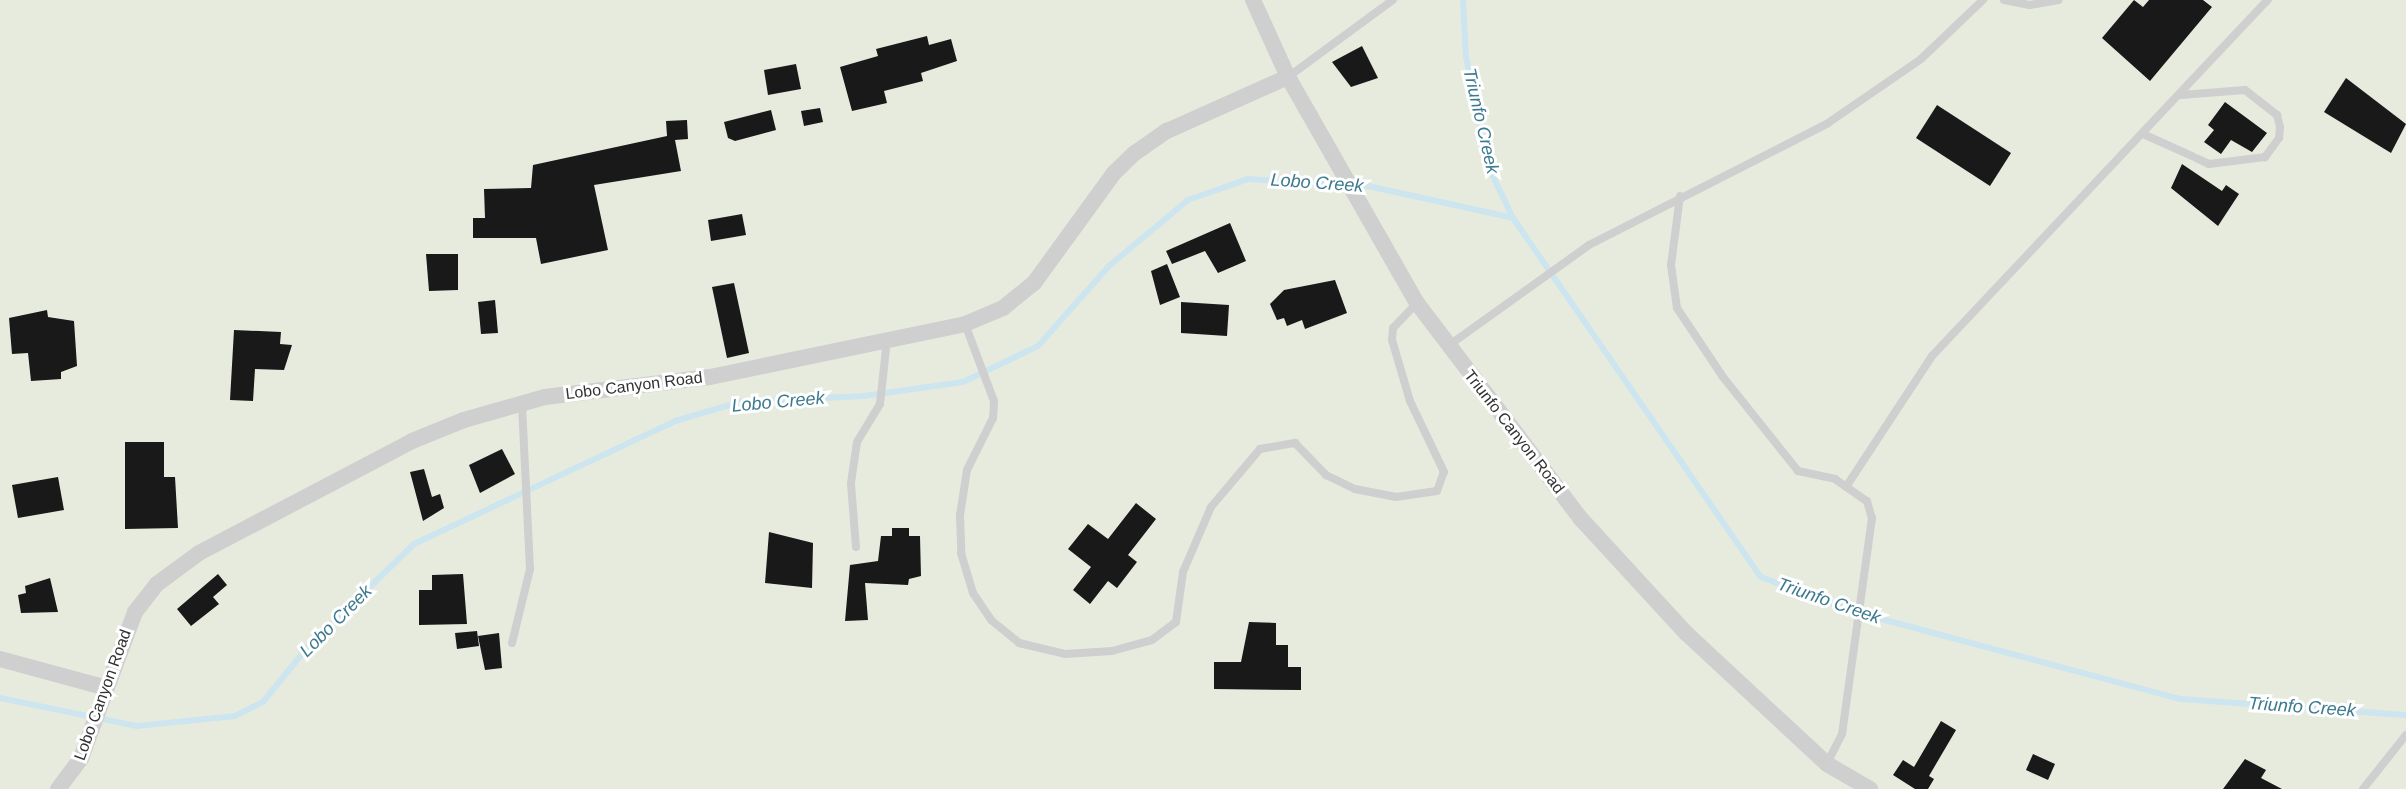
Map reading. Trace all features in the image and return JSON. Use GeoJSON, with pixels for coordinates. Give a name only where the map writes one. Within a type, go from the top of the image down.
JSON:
{"type":"FeatureCollection","features":[{"type":"Feature","properties":{"kind":"street","name":"Triunfo Canyon Road"},"geometry":{"type":"LineString","coordinates":[[1253,0],[1288,77],[1359,209],[1417,303],[1448,347],[1582,520],[1686,633],[1827,764],[1870,789]]}},
{"type":"Feature","properties":{"kind":"street","name":"Lobo Canyon Road"},"geometry":{"type":"LineString","coordinates":[[58,789],[72,776],[88,736],[101,692],[135,612],[157,584],[199,553],[412,441],[522,404],[710,377],[965,324],[1003,308],[1034,283],[1114,173],[1136,153],[1167,131],[1288,77]]}},
{"type":"Feature","properties":{"kind":"street"},"geometry":{"type":"LineString","coordinates":[[0,659],[101,692]]}},
{"type":"Feature","properties":{"kind":"lane"},"geometry":{"type":"LineString","coordinates":[[1288,77],[1393,0]]}},
{"type":"Feature","properties":{"kind":"lane"},"geometry":{"type":"LineString","coordinates":[[1448,347],[1590,245],[1680,196],[1828,123],[1921,59],[1983,0]]}},
{"type":"Feature","properties":{"kind":"lane"},"geometry":{"type":"LineString","coordinates":[[2004,0],[2030,5],[2059,0]]}},
{"type":"Feature","properties":{"kind":"lane"},"geometry":{"type":"LineString","coordinates":[[1846,487],[1932,356],[2181,95],[2268,0]]}},
{"type":"Feature","properties":{"kind":"lane"},"geometry":{"type":"LineString","coordinates":[[2143,134],[2210,164],[2265,157],[2279,138],[2280,127],[2277,115],[2245,90],[2181,95]]}},
{"type":"Feature","properties":{"kind":"lane"},"geometry":{"type":"LineString","coordinates":[[1680,196],[1671,265],[1677,308],[1723,377],[1798,471],[1846,487],[1867,501],[1872,518],[1869,571],[1850,654],[1842,734],[1827,764]]}},
{"type":"Feature","properties":{"kind":"lane"},"geometry":{"type":"LineString","coordinates":[[965,324],[990,388],[993,418],[967,471],[960,515],[961,553],[973,593],[991,620],[1019,643],[1044,653],[1112,651],[1152,640],[1176,622],[1182,572],[1211,507],[1260,449],[1295,443],[1326,475],[1355,489],[1396,497],[1423,497],[1437,491],[1444,472],[1410,401],[1392,340],[1393,328],[1417,303]]}},
{"type":"Feature","properties":{"kind":"lane"},"geometry":{"type":"LineString","coordinates":[[856,547],[852,473],[857,442],[880,404],[887,340]]}},
{"type":"Feature","properties":{"kind":"lane"},"geometry":{"type":"LineString","coordinates":[[512,643],[530,569],[529,502],[522,404]]}},
{"type":"Feature","properties":{"kind":"lane"},"geometry":{"type":"LineString","coordinates":[[2363,789],[2406,735]]}},
{"type":"Feature","properties":{"kind":"shaded area"},"geometry":{"type":"Polygon","coordinates":[[[0,0],[2406,0],[2406,789],[0,789],[0,0]]]}},
{"type":"Feature","properties":{"kind":"building"},"geometry":{"type":"Polygon","coordinates":[[[2134,0],[2143,7],[2149,0],[2203,0],[2212,7],[2150,81],[2102,38],[2134,0]]]}},
{"type":"Feature","properties":{"kind":"building"},"geometry":{"type":"Polygon","coordinates":[[[927,36],[929,45],[951,39],[957,61],[921,73],[923,81],[884,91],[887,103],[852,111],[840,67],[878,56],[876,49],[927,36]]]}},
{"type":"Feature","properties":{"kind":"building"},"geometry":{"type":"Polygon","coordinates":[[[1362,46],[1378,78],[1351,87],[1332,62],[1362,46]]]}},
{"type":"Feature","properties":{"kind":"building"},"geometry":{"type":"Polygon","coordinates":[[[796,64],[801,89],[768,95],[764,70],[796,64]]]}},
{"type":"Feature","properties":{"kind":"building"},"geometry":{"type":"Polygon","coordinates":[[[2346,78],[2406,124],[2391,153],[2324,112],[2346,78]]]}},
{"type":"Feature","properties":{"kind":"building"},"geometry":{"type":"Polygon","coordinates":[[[2225,102],[2267,133],[2252,152],[2231,140],[2221,154],[2204,142],[2214,130],[2208,125],[2225,102]]]}},
{"type":"Feature","properties":{"kind":"building"},"geometry":{"type":"Polygon","coordinates":[[[1937,105],[2011,153],[1990,186],[1916,138],[1937,105]]]}},
{"type":"Feature","properties":{"kind":"building"},"geometry":{"type":"Polygon","coordinates":[[[820,108],[823,122],[804,126],[801,111],[820,108]]]}},
{"type":"Feature","properties":{"kind":"building"},"geometry":{"type":"Polygon","coordinates":[[[771,110],[776,130],[735,141],[728,138],[724,122],[771,110]]]}},
{"type":"Feature","properties":{"kind":"building"},"geometry":{"type":"Polygon","coordinates":[[[687,120],[688,139],[675,140],[681,171],[594,185],[608,250],[541,264],[536,238],[473,238],[473,218],[485,218],[484,189],[531,188],[533,165],[667,136],[666,121],[687,120]]]}},
{"type":"Feature","properties":{"kind":"building"},"geometry":{"type":"Polygon","coordinates":[[[2182,164],[2222,191],[2226,185],[2239,194],[2218,226],[2171,188],[2182,164]]]}},
{"type":"Feature","properties":{"kind":"building"},"geometry":{"type":"Polygon","coordinates":[[[742,214],[746,235],[711,241],[708,220],[742,214]]]}},
{"type":"Feature","properties":{"kind":"building"},"geometry":{"type":"Polygon","coordinates":[[[1230,223],[1246,261],[1218,273],[1205,251],[1172,264],[1166,251],[1230,223]]]}},
{"type":"Feature","properties":{"kind":"building"},"geometry":{"type":"Polygon","coordinates":[[[426,254],[458,254],[458,290],[429,291],[426,254]]]}},
{"type":"Feature","properties":{"kind":"building"},"geometry":{"type":"Polygon","coordinates":[[[1167,264],[1180,297],[1160,305],[1151,271],[1167,264]]]}},
{"type":"Feature","properties":{"kind":"building"},"geometry":{"type":"Polygon","coordinates":[[[1335,280],[1347,313],[1305,329],[1302,320],[1287,326],[1284,318],[1277,320],[1270,304],[1284,290],[1335,280]]]}},
{"type":"Feature","properties":{"kind":"building"},"geometry":{"type":"Polygon","coordinates":[[[734,283],[749,353],[727,358],[712,287],[734,283]]]}},
{"type":"Feature","properties":{"kind":"building"},"geometry":{"type":"Polygon","coordinates":[[[495,300],[498,333],[481,334],[478,302],[495,300]]]}},
{"type":"Feature","properties":{"kind":"building"},"geometry":{"type":"Polygon","coordinates":[[[1181,302],[1229,305],[1227,336],[1181,333],[1181,302]]]}},
{"type":"Feature","properties":{"kind":"building"},"geometry":{"type":"Polygon","coordinates":[[[47,310],[48,317],[74,321],[77,366],[61,372],[61,379],[31,381],[28,353],[12,354],[9,318],[47,310]]]}},
{"type":"Feature","properties":{"kind":"building"},"geometry":{"type":"Polygon","coordinates":[[[234,330],[281,332],[280,344],[292,345],[284,370],[255,369],[253,401],[230,400],[234,330]]]}},
{"type":"Feature","properties":{"kind":"building"},"geometry":{"type":"Polygon","coordinates":[[[125,442],[164,442],[164,477],[175,477],[178,528],[125,529],[125,442]]]}},
{"type":"Feature","properties":{"kind":"building"},"geometry":{"type":"Polygon","coordinates":[[[502,449],[515,474],[480,493],[469,465],[502,449]]]}},
{"type":"Feature","properties":{"kind":"building"},"geometry":{"type":"Polygon","coordinates":[[[424,469],[432,497],[440,494],[444,508],[423,521],[410,472],[424,469]]]}},
{"type":"Feature","properties":{"kind":"building"},"geometry":{"type":"Polygon","coordinates":[[[58,477],[64,510],[18,518],[12,485],[58,477]]]}},
{"type":"Feature","properties":{"kind":"building"},"geometry":{"type":"Polygon","coordinates":[[[1136,503],[1156,519],[1128,555],[1137,562],[1117,588],[1108,581],[1090,604],[1073,590],[1091,567],[1068,549],[1088,524],[1108,539],[1136,503]]]}},
{"type":"Feature","properties":{"kind":"building"},"geometry":{"type":"Polygon","coordinates":[[[892,528],[909,528],[909,536],[920,536],[921,576],[909,579],[908,585],[865,583],[868,620],[845,621],[850,565],[878,561],[881,536],[892,536],[892,528]]]}},
{"type":"Feature","properties":{"kind":"building"},"geometry":{"type":"Polygon","coordinates":[[[769,532],[813,543],[812,588],[765,583],[769,532]]]}},
{"type":"Feature","properties":{"kind":"building"},"geometry":{"type":"Polygon","coordinates":[[[218,574],[227,585],[213,597],[219,604],[191,626],[177,609],[218,574]]]}},
{"type":"Feature","properties":{"kind":"building"},"geometry":{"type":"Polygon","coordinates":[[[463,574],[467,624],[419,625],[419,590],[432,590],[432,575],[463,574]]]}},
{"type":"Feature","properties":{"kind":"building"},"geometry":{"type":"Polygon","coordinates":[[[50,578],[58,612],[21,613],[18,595],[26,593],[25,586],[50,578]]]}},
{"type":"Feature","properties":{"kind":"building"},"geometry":{"type":"Polygon","coordinates":[[[1249,622],[1276,623],[1276,645],[1288,645],[1288,667],[1301,667],[1301,690],[1214,689],[1214,662],[1241,662],[1249,622]]]}},
{"type":"Feature","properties":{"kind":"building"},"geometry":{"type":"Polygon","coordinates":[[[477,631],[479,646],[457,649],[455,633],[477,631]]]}},
{"type":"Feature","properties":{"kind":"building"},"geometry":{"type":"Polygon","coordinates":[[[499,633],[502,668],[485,670],[478,636],[499,633]]]}},
{"type":"Feature","properties":{"kind":"building"},"geometry":{"type":"Polygon","coordinates":[[[1941,721],[1956,730],[1929,776],[1934,779],[1928,789],[1915,789],[1893,775],[1903,760],[1914,767],[1941,721]]]}},
{"type":"Feature","properties":{"kind":"building"},"geometry":{"type":"Polygon","coordinates":[[[2033,754],[2055,764],[2048,780],[2026,770],[2033,754]]]}},
{"type":"Feature","properties":{"kind":"building"},"geometry":{"type":"Polygon","coordinates":[[[2245,759],[2266,770],[2261,778],[2282,789],[2223,789],[2245,759]]]}},
{"type":"Feature","properties":{"kind":"waterway","name":"Triunfo Creek"},"geometry":{"type":"LineString","coordinates":[[1463,0],[1466,57],[1488,166],[1513,218],[1761,577],[1859,613],[2181,699],[2406,715]]}},
{"type":"Feature","properties":{"kind":"waterway","name":"Lobo Creek"},"geometry":{"type":"LineString","coordinates":[[0,698],[137,726],[235,716],[263,702],[306,649],[414,544],[675,421],[740,402],[864,396],[963,382],[1038,346],[1109,266],[1188,200],[1248,179],[1368,186],[1513,218]]}}]}
